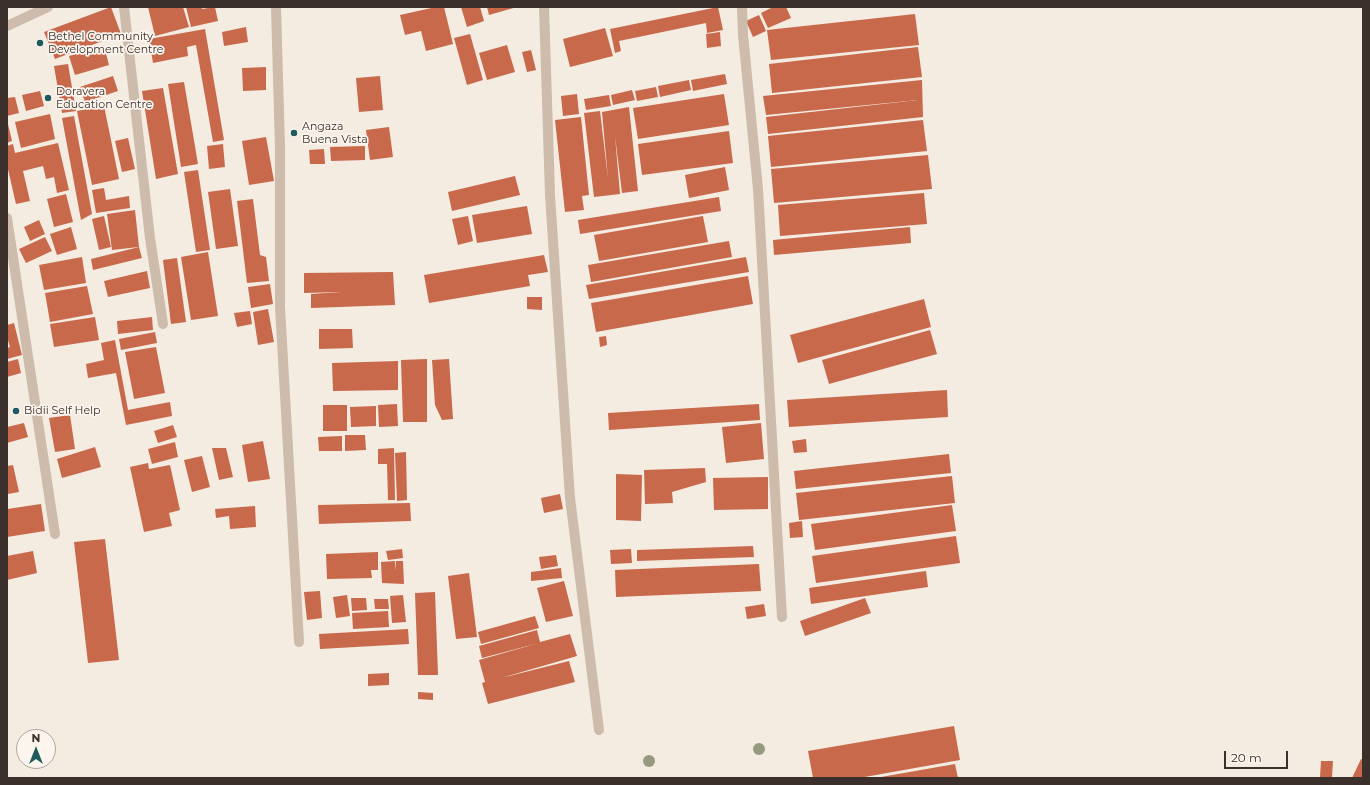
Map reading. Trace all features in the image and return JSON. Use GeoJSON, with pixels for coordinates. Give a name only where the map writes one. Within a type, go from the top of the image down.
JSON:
{"type":"FeatureCollection","features":[{"type":"Feature","properties":{"kind":"street"},"geometry":{"type":"LineString","coordinates":[[124,7],[150,238],[163,324]]}},
{"type":"Feature","properties":{"kind":"street"},"geometry":{"type":"LineString","coordinates":[[276,7],[280,140],[280,307],[299,642]]}},
{"type":"Feature","properties":{"kind":"street"},"geometry":{"type":"LineString","coordinates":[[544,7],[550,195],[570,498],[599,730]]}},
{"type":"Feature","properties":{"kind":"street"},"geometry":{"type":"LineString","coordinates":[[742,7],[743,35],[758,189],[782,617]]}},
{"type":"Feature","properties":{"kind":"street"},"geometry":{"type":"LineString","coordinates":[[7,26],[43,8]]}},
{"type":"Feature","properties":{"kind":"street"},"geometry":{"type":"LineString","coordinates":[[7,218],[56,534]]}},
{"type":"Feature","properties":{"kind":"building"},"geometry":{"type":"Polygon","coordinates":[[[111,7],[121,34],[55,59],[44,32],[111,7]]]}},
{"type":"Feature","properties":{"kind":"building"},"geometry":{"type":"Polygon","coordinates":[[[148,7],[183,7],[189,27],[155,36],[148,7]]]}},
{"type":"Feature","properties":{"kind":"building"},"geometry":{"type":"Polygon","coordinates":[[[186,7],[202,7],[202,9],[215,7],[218,21],[191,27],[186,7]]]}},
{"type":"Feature","properties":{"kind":"building"},"geometry":{"type":"Polygon","coordinates":[[[436,7],[444,7],[453,44],[426,51],[421,31],[405,35],[400,15],[436,7]]]}},
{"type":"Feature","properties":{"kind":"building"},"geometry":{"type":"Polygon","coordinates":[[[461,7],[480,7],[484,21],[467,27],[461,7]]]}},
{"type":"Feature","properties":{"kind":"building"},"geometry":{"type":"Polygon","coordinates":[[[487,7],[517,7],[489,15],[487,7]]]}},
{"type":"Feature","properties":{"kind":"building"},"geometry":{"type":"Polygon","coordinates":[[[718,7],[723,30],[707,33],[706,23],[619,41],[621,51],[615,53],[610,29],[718,7]]]}},
{"type":"Feature","properties":{"kind":"building"},"geometry":{"type":"Polygon","coordinates":[[[773,7],[786,7],[791,18],[768,28],[761,13],[773,7]]]}},
{"type":"Feature","properties":{"kind":"building"},"geometry":{"type":"Polygon","coordinates":[[[915,14],[919,45],[771,60],[767,30],[915,14]]]}},
{"type":"Feature","properties":{"kind":"building"},"geometry":{"type":"Polygon","coordinates":[[[759,15],[766,31],[753,37],[746,21],[759,15]]]}},
{"type":"Feature","properties":{"kind":"building"},"geometry":{"type":"Polygon","coordinates":[[[246,27],[248,42],[224,46],[222,32],[246,27]]]}},
{"type":"Feature","properties":{"kind":"building"},"geometry":{"type":"Polygon","coordinates":[[[605,28],[613,56],[570,67],[563,39],[605,28]]]}},
{"type":"Feature","properties":{"kind":"building"},"geometry":{"type":"Polygon","coordinates":[[[205,29],[224,140],[213,142],[196,45],[187,47],[188,56],[153,63],[149,39],[205,29]]]}},
{"type":"Feature","properties":{"kind":"building"},"geometry":{"type":"Polygon","coordinates":[[[720,32],[721,46],[707,48],[706,34],[720,32]]]}},
{"type":"Feature","properties":{"kind":"building"},"geometry":{"type":"Polygon","coordinates":[[[470,34],[483,80],[467,85],[454,38],[470,34]]]}},
{"type":"Feature","properties":{"kind":"building"},"geometry":{"type":"Polygon","coordinates":[[[507,45],[515,72],[487,80],[479,53],[507,45]]]}},
{"type":"Feature","properties":{"kind":"building"},"geometry":{"type":"Polygon","coordinates":[[[104,46],[109,65],[75,75],[69,56],[104,46]]]}},
{"type":"Feature","properties":{"kind":"building"},"geometry":{"type":"Polygon","coordinates":[[[918,47],[922,77],[772,93],[769,64],[918,47]]]}},
{"type":"Feature","properties":{"kind":"building"},"geometry":{"type":"Polygon","coordinates":[[[531,50],[536,70],[527,72],[522,52],[531,50]]]}},
{"type":"Feature","properties":{"kind":"building"},"geometry":{"type":"Polygon","coordinates":[[[68,64],[76,111],[62,113],[54,66],[68,64]]]}},
{"type":"Feature","properties":{"kind":"building"},"geometry":{"type":"Polygon","coordinates":[[[266,67],[266,90],[243,91],[242,68],[266,67]]]}},
{"type":"Feature","properties":{"kind":"building"},"geometry":{"type":"Polygon","coordinates":[[[725,74],[727,84],[693,91],[691,80],[725,74]]]}},
{"type":"Feature","properties":{"kind":"building"},"geometry":{"type":"Polygon","coordinates":[[[113,76],[118,91],[85,102],[80,87],[113,76]]]}},
{"type":"Feature","properties":{"kind":"building"},"geometry":{"type":"Polygon","coordinates":[[[380,76],[383,110],[359,112],[356,78],[380,76]]]}},
{"type":"Feature","properties":{"kind":"building"},"geometry":{"type":"Polygon","coordinates":[[[689,80],[691,90],[660,97],[658,86],[689,80]]]}},
{"type":"Feature","properties":{"kind":"building"},"geometry":{"type":"Polygon","coordinates":[[[922,80],[923,117],[768,134],[766,117],[918,100],[766,115],[763,96],[922,80]]]}},
{"type":"Feature","properties":{"kind":"building"},"geometry":{"type":"Polygon","coordinates":[[[184,82],[198,164],[181,167],[168,84],[184,82]]]}},
{"type":"Feature","properties":{"kind":"building"},"geometry":{"type":"Polygon","coordinates":[[[656,87],[658,97],[637,101],[635,91],[656,87]]]}},
{"type":"Feature","properties":{"kind":"building"},"geometry":{"type":"Polygon","coordinates":[[[163,88],[178,174],[156,179],[142,91],[163,88]]]}},
{"type":"Feature","properties":{"kind":"building"},"geometry":{"type":"Polygon","coordinates":[[[632,90],[635,100],[613,105],[611,95],[632,90]]]}},
{"type":"Feature","properties":{"kind":"building"},"geometry":{"type":"Polygon","coordinates":[[[40,91],[44,106],[26,111],[22,95],[40,91]]]}},
{"type":"Feature","properties":{"kind":"building"},"geometry":{"type":"Polygon","coordinates":[[[577,94],[579,114],[563,116],[561,96],[577,94]]]}},
{"type":"Feature","properties":{"kind":"building"},"geometry":{"type":"Polygon","coordinates":[[[724,94],[729,125],[638,139],[633,108],[724,94]]]}},
{"type":"Feature","properties":{"kind":"building"},"geometry":{"type":"Polygon","coordinates":[[[609,95],[611,106],[586,110],[584,99],[609,95]]]}},
{"type":"Feature","properties":{"kind":"building"},"geometry":{"type":"Polygon","coordinates":[[[15,97],[19,113],[7,116],[7,98],[15,97]]]}},
{"type":"Feature","properties":{"kind":"building"},"geometry":{"type":"Polygon","coordinates":[[[104,106],[119,179],[92,185],[77,111],[104,106]]]}},
{"type":"Feature","properties":{"kind":"building"},"geometry":{"type":"Polygon","coordinates":[[[629,107],[638,191],[622,193],[615,136],[620,194],[594,197],[584,113],[600,111],[608,179],[602,112],[629,107]]]}},
{"type":"Feature","properties":{"kind":"building"},"geometry":{"type":"Polygon","coordinates":[[[50,114],[55,139],[21,148],[15,122],[50,114]]]}},
{"type":"Feature","properties":{"kind":"building"},"geometry":{"type":"Polygon","coordinates":[[[74,116],[92,214],[81,220],[62,118],[74,116]]]}},
{"type":"Feature","properties":{"kind":"building"},"geometry":{"type":"Polygon","coordinates":[[[581,117],[589,195],[582,196],[584,210],[565,212],[555,120],[581,117]]]}},
{"type":"Feature","properties":{"kind":"building"},"geometry":{"type":"Polygon","coordinates":[[[7,120],[12,141],[7,143],[7,120]]]}},
{"type":"Feature","properties":{"kind":"building"},"geometry":{"type":"Polygon","coordinates":[[[923,120],[927,151],[771,167],[768,136],[923,120]]]}},
{"type":"Feature","properties":{"kind":"building"},"geometry":{"type":"Polygon","coordinates":[[[389,127],[393,157],[370,160],[366,130],[389,127]]]}},
{"type":"Feature","properties":{"kind":"building"},"geometry":{"type":"Polygon","coordinates":[[[729,131],[733,163],[642,175],[638,144],[729,131]]]}},
{"type":"Feature","properties":{"kind":"building"},"geometry":{"type":"Polygon","coordinates":[[[266,137],[274,181],[249,185],[242,141],[266,137]]]}},
{"type":"Feature","properties":{"kind":"building"},"geometry":{"type":"Polygon","coordinates":[[[128,138],[135,169],[122,172],[115,141],[128,138]]]}},
{"type":"Feature","properties":{"kind":"building"},"geometry":{"type":"Polygon","coordinates":[[[58,143],[69,190],[57,193],[54,177],[46,179],[43,166],[23,171],[30,201],[16,204],[7,165],[7,146],[13,144],[15,153],[58,143]]]}},
{"type":"Feature","properties":{"kind":"building"},"geometry":{"type":"Polygon","coordinates":[[[223,144],[225,167],[209,169],[207,146],[223,144]]]}},
{"type":"Feature","properties":{"kind":"building"},"geometry":{"type":"Polygon","coordinates":[[[365,146],[365,160],[331,161],[330,147],[365,146]]]}},
{"type":"Feature","properties":{"kind":"building"},"geometry":{"type":"Polygon","coordinates":[[[324,149],[325,164],[310,164],[309,150],[324,149]]]}},
{"type":"Feature","properties":{"kind":"building"},"geometry":{"type":"Polygon","coordinates":[[[928,155],[932,189],[774,203],[771,169],[928,155]]]}},
{"type":"Feature","properties":{"kind":"building"},"geometry":{"type":"Polygon","coordinates":[[[725,167],[729,190],[689,198],[685,175],[725,167]]]}},
{"type":"Feature","properties":{"kind":"building"},"geometry":{"type":"Polygon","coordinates":[[[198,170],[210,250],[196,252],[184,172],[198,170]]]}},
{"type":"Feature","properties":{"kind":"building"},"geometry":{"type":"Polygon","coordinates":[[[515,176],[520,195],[452,211],[448,192],[515,176]]]}},
{"type":"Feature","properties":{"kind":"building"},"geometry":{"type":"Polygon","coordinates":[[[104,188],[106,200],[129,196],[130,208],[96,213],[92,190],[104,188]]]}},
{"type":"Feature","properties":{"kind":"building"},"geometry":{"type":"Polygon","coordinates":[[[230,189],[238,246],[216,249],[208,192],[230,189]]]}},
{"type":"Feature","properties":{"kind":"building"},"geometry":{"type":"Polygon","coordinates":[[[924,193],[927,224],[780,236],[778,205],[924,193]]]}},
{"type":"Feature","properties":{"kind":"building"},"geometry":{"type":"Polygon","coordinates":[[[66,194],[73,222],[54,227],[47,199],[66,194]]]}},
{"type":"Feature","properties":{"kind":"building"},"geometry":{"type":"Polygon","coordinates":[[[719,197],[721,211],[580,234],[578,220],[719,197]]]}},
{"type":"Feature","properties":{"kind":"building"},"geometry":{"type":"Polygon","coordinates":[[[253,199],[260,255],[266,257],[269,281],[247,283],[237,201],[253,199]]]}},
{"type":"Feature","properties":{"kind":"building"},"geometry":{"type":"Polygon","coordinates":[[[527,206],[532,234],[477,243],[472,215],[527,206]]]}},
{"type":"Feature","properties":{"kind":"building"},"geometry":{"type":"Polygon","coordinates":[[[135,210],[139,247],[112,250],[107,214],[135,210]]]}},
{"type":"Feature","properties":{"kind":"building"},"geometry":{"type":"Polygon","coordinates":[[[104,216],[111,247],[99,250],[92,219],[104,216]]]}},
{"type":"Feature","properties":{"kind":"building"},"geometry":{"type":"Polygon","coordinates":[[[468,216],[473,241],[458,245],[452,219],[468,216]]]}},
{"type":"Feature","properties":{"kind":"building"},"geometry":{"type":"Polygon","coordinates":[[[703,216],[708,242],[599,261],[594,235],[703,216]]]}},
{"type":"Feature","properties":{"kind":"building"},"geometry":{"type":"Polygon","coordinates":[[[39,220],[45,234],[30,241],[24,227],[39,220]]]}},
{"type":"Feature","properties":{"kind":"building"},"geometry":{"type":"Polygon","coordinates":[[[71,227],[77,249],[57,255],[50,234],[71,227]]]}},
{"type":"Feature","properties":{"kind":"building"},"geometry":{"type":"Polygon","coordinates":[[[910,227],[911,243],[774,255],[773,240],[910,227]]]}},
{"type":"Feature","properties":{"kind":"building"},"geometry":{"type":"Polygon","coordinates":[[[45,237],[52,251],[26,263],[19,249],[45,237]]]}},
{"type":"Feature","properties":{"kind":"building"},"geometry":{"type":"Polygon","coordinates":[[[729,241],[732,257],[591,282],[588,265],[729,241]]]}},
{"type":"Feature","properties":{"kind":"building"},"geometry":{"type":"Polygon","coordinates":[[[139,247],[142,258],[93,270],[91,259],[139,247]]]}},
{"type":"Feature","properties":{"kind":"building"},"geometry":{"type":"Polygon","coordinates":[[[208,252],[218,316],[191,320],[181,257],[208,252]]]}},
{"type":"Feature","properties":{"kind":"building"},"geometry":{"type":"Polygon","coordinates":[[[544,255],[548,272],[528,275],[530,286],[429,303],[424,275],[544,255]]]}},
{"type":"Feature","properties":{"kind":"building"},"geometry":{"type":"Polygon","coordinates":[[[82,257],[86,283],[44,290],[39,265],[82,257]]]}},
{"type":"Feature","properties":{"kind":"building"},"geometry":{"type":"Polygon","coordinates":[[[746,257],[749,272],[589,299],[586,285],[746,257]]]}},
{"type":"Feature","properties":{"kind":"building"},"geometry":{"type":"Polygon","coordinates":[[[177,258],[186,322],[171,324],[163,260],[177,258]]]}},
{"type":"Feature","properties":{"kind":"building"},"geometry":{"type":"Polygon","coordinates":[[[147,271],[150,288],[108,297],[104,281],[147,271]]]}},
{"type":"Feature","properties":{"kind":"building"},"geometry":{"type":"Polygon","coordinates":[[[393,272],[395,305],[311,308],[311,294],[341,292],[304,293],[304,273],[393,272]]]}},
{"type":"Feature","properties":{"kind":"building"},"geometry":{"type":"Polygon","coordinates":[[[748,276],[753,304],[596,332],[591,303],[748,276]]]}},
{"type":"Feature","properties":{"kind":"building"},"geometry":{"type":"Polygon","coordinates":[[[270,284],[273,304],[251,308],[248,287],[270,284]]]}},
{"type":"Feature","properties":{"kind":"building"},"geometry":{"type":"Polygon","coordinates":[[[87,286],[93,314],[50,322],[45,293],[87,286]]]}},
{"type":"Feature","properties":{"kind":"building"},"geometry":{"type":"Polygon","coordinates":[[[527,297],[542,297],[542,310],[527,309],[527,297]]]}},
{"type":"Feature","properties":{"kind":"building"},"geometry":{"type":"Polygon","coordinates":[[[924,299],[931,327],[798,363],[790,335],[924,299]]]}},
{"type":"Feature","properties":{"kind":"building"},"geometry":{"type":"Polygon","coordinates":[[[268,309],[274,342],[258,345],[253,312],[268,309]]]}},
{"type":"Feature","properties":{"kind":"building"},"geometry":{"type":"Polygon","coordinates":[[[250,311],[252,324],[237,327],[234,313],[250,311]]]}},
{"type":"Feature","properties":{"kind":"building"},"geometry":{"type":"Polygon","coordinates":[[[95,317],[99,340],[54,347],[50,324],[95,317]]]}},
{"type":"Feature","properties":{"kind":"building"},"geometry":{"type":"Polygon","coordinates":[[[152,317],[153,330],[118,334],[117,321],[152,317]]]}},
{"type":"Feature","properties":{"kind":"building"},"geometry":{"type":"Polygon","coordinates":[[[14,323],[22,355],[7,359],[7,348],[10,347],[7,337],[7,325],[14,323]]]}},
{"type":"Feature","properties":{"kind":"building"},"geometry":{"type":"Polygon","coordinates":[[[319,329],[352,329],[353,348],[319,349],[319,329]]]}},
{"type":"Feature","properties":{"kind":"building"},"geometry":{"type":"Polygon","coordinates":[[[930,330],[937,354],[829,384],[822,360],[930,330]]]}},
{"type":"Feature","properties":{"kind":"building"},"geometry":{"type":"Polygon","coordinates":[[[155,332],[157,343],[121,350],[119,339],[155,332]]]}},
{"type":"Feature","properties":{"kind":"building"},"geometry":{"type":"Polygon","coordinates":[[[606,336],[607,345],[600,347],[599,337],[606,336]]]}},
{"type":"Feature","properties":{"kind":"building"},"geometry":{"type":"Polygon","coordinates":[[[115,340],[128,410],[170,402],[172,416],[126,425],[116,373],[88,378],[86,364],[104,360],[101,343],[115,340]]]}},
{"type":"Feature","properties":{"kind":"building"},"geometry":{"type":"Polygon","coordinates":[[[156,347],[165,393],[134,399],[125,352],[156,347]]]}},
{"type":"Feature","properties":{"kind":"building"},"geometry":{"type":"Polygon","coordinates":[[[18,359],[21,373],[7,377],[7,362],[18,359]]]}},
{"type":"Feature","properties":{"kind":"building"},"geometry":{"type":"Polygon","coordinates":[[[427,359],[427,422],[403,422],[401,360],[427,359]]]}},
{"type":"Feature","properties":{"kind":"building"},"geometry":{"type":"Polygon","coordinates":[[[449,359],[453,419],[442,420],[435,405],[432,360],[449,359]]]}},
{"type":"Feature","properties":{"kind":"building"},"geometry":{"type":"Polygon","coordinates":[[[398,361],[398,390],[333,391],[332,363],[398,361]]]}},
{"type":"Feature","properties":{"kind":"building"},"geometry":{"type":"Polygon","coordinates":[[[947,390],[948,417],[789,427],[787,400],[947,390]]]}},
{"type":"Feature","properties":{"kind":"building"},"geometry":{"type":"Polygon","coordinates":[[[397,404],[398,426],[379,427],[378,405],[397,404]]]}},
{"type":"Feature","properties":{"kind":"building"},"geometry":{"type":"Polygon","coordinates":[[[759,404],[760,420],[609,430],[608,413],[759,404]]]}},
{"type":"Feature","properties":{"kind":"building"},"geometry":{"type":"Polygon","coordinates":[[[323,405],[347,405],[347,431],[323,431],[323,405]]]}},
{"type":"Feature","properties":{"kind":"building"},"geometry":{"type":"Polygon","coordinates":[[[376,406],[376,426],[351,427],[350,407],[376,406]]]}},
{"type":"Feature","properties":{"kind":"building"},"geometry":{"type":"Polygon","coordinates":[[[70,415],[75,449],[55,452],[49,418],[70,415]]]}},
{"type":"Feature","properties":{"kind":"building"},"geometry":{"type":"Polygon","coordinates":[[[24,423],[28,437],[7,443],[7,427],[24,423]]]}},
{"type":"Feature","properties":{"kind":"building"},"geometry":{"type":"Polygon","coordinates":[[[761,423],[764,459],[726,463],[722,427],[761,423]]]}},
{"type":"Feature","properties":{"kind":"building"},"geometry":{"type":"Polygon","coordinates":[[[173,425],[177,437],[158,443],[154,431],[173,425]]]}},
{"type":"Feature","properties":{"kind":"building"},"geometry":{"type":"Polygon","coordinates":[[[345,435],[365,435],[366,450],[345,451],[345,435]]]}},
{"type":"Feature","properties":{"kind":"building"},"geometry":{"type":"Polygon","coordinates":[[[342,436],[342,451],[319,451],[318,437],[342,436]]]}},
{"type":"Feature","properties":{"kind":"building"},"geometry":{"type":"Polygon","coordinates":[[[806,439],[807,452],[794,453],[792,441],[806,439]]]}},
{"type":"Feature","properties":{"kind":"building"},"geometry":{"type":"Polygon","coordinates":[[[263,441],[270,479],[248,482],[242,445],[263,441]]]}},
{"type":"Feature","properties":{"kind":"building"},"geometry":{"type":"Polygon","coordinates":[[[175,442],[178,457],[152,464],[148,449],[175,442]]]}},
{"type":"Feature","properties":{"kind":"building"},"geometry":{"type":"Polygon","coordinates":[[[95,447],[101,467],[62,478],[57,459],[95,447]]]}},
{"type":"Feature","properties":{"kind":"building"},"geometry":{"type":"Polygon","coordinates":[[[212,448],[226,448],[233,477],[219,480],[212,448]]]}},
{"type":"Feature","properties":{"kind":"building"},"geometry":{"type":"Polygon","coordinates":[[[394,448],[395,500],[388,500],[387,464],[378,464],[378,449],[394,448]]]}},
{"type":"Feature","properties":{"kind":"building"},"geometry":{"type":"Polygon","coordinates":[[[406,452],[407,500],[397,501],[395,453],[406,452]]]}},
{"type":"Feature","properties":{"kind":"building"},"geometry":{"type":"Polygon","coordinates":[[[949,454],[951,473],[796,489],[794,471],[949,454]]]}},
{"type":"Feature","properties":{"kind":"building"},"geometry":{"type":"Polygon","coordinates":[[[202,456],[210,487],[192,492],[184,460],[202,456]]]}},
{"type":"Feature","properties":{"kind":"building"},"geometry":{"type":"Polygon","coordinates":[[[148,463],[149,469],[170,465],[180,510],[169,513],[172,526],[144,532],[130,467],[148,463]]]}},
{"type":"Feature","properties":{"kind":"building"},"geometry":{"type":"Polygon","coordinates":[[[13,465],[19,492],[8,494],[7,466],[13,465]]]}},
{"type":"Feature","properties":{"kind":"building"},"geometry":{"type":"Polygon","coordinates":[[[705,468],[706,482],[672,492],[673,503],[645,504],[644,470],[705,468]]]}},
{"type":"Feature","properties":{"kind":"building"},"geometry":{"type":"Polygon","coordinates":[[[616,474],[642,475],[641,521],[616,520],[616,474]]]}},
{"type":"Feature","properties":{"kind":"building"},"geometry":{"type":"Polygon","coordinates":[[[952,476],[955,503],[799,520],[796,493],[952,476]]]}},
{"type":"Feature","properties":{"kind":"building"},"geometry":{"type":"Polygon","coordinates":[[[768,477],[768,509],[714,510],[713,478],[768,477]]]}},
{"type":"Feature","properties":{"kind":"building"},"geometry":{"type":"Polygon","coordinates":[[[560,494],[563,509],[544,513],[541,498],[560,494]]]}},
{"type":"Feature","properties":{"kind":"building"},"geometry":{"type":"Polygon","coordinates":[[[410,503],[411,521],[319,524],[318,505],[410,503]]]}},
{"type":"Feature","properties":{"kind":"building"},"geometry":{"type":"Polygon","coordinates":[[[41,504],[45,531],[7,537],[7,509],[41,504]]]}},
{"type":"Feature","properties":{"kind":"building"},"geometry":{"type":"Polygon","coordinates":[[[952,505],[956,531],[815,550],[811,524],[952,505]]]}},
{"type":"Feature","properties":{"kind":"building"},"geometry":{"type":"Polygon","coordinates":[[[255,506],[256,527],[230,529],[229,516],[216,518],[215,509],[255,506]]]}},
{"type":"Feature","properties":{"kind":"building"},"geometry":{"type":"Polygon","coordinates":[[[802,521],[803,537],[790,538],[789,523],[802,521]]]}},
{"type":"Feature","properties":{"kind":"building"},"geometry":{"type":"Polygon","coordinates":[[[956,536],[960,563],[816,583],[812,556],[956,536]]]}},
{"type":"Feature","properties":{"kind":"building"},"geometry":{"type":"Polygon","coordinates":[[[105,539],[119,660],[88,663],[74,542],[105,539]]]}},
{"type":"Feature","properties":{"kind":"building"},"geometry":{"type":"Polygon","coordinates":[[[753,546],[754,557],[637,561],[637,550],[753,546]]]}},
{"type":"Feature","properties":{"kind":"building"},"geometry":{"type":"Polygon","coordinates":[[[402,549],[403,558],[388,560],[386,551],[402,549]]]}},
{"type":"Feature","properties":{"kind":"building"},"geometry":{"type":"Polygon","coordinates":[[[631,549],[632,563],[611,564],[610,550],[631,549]]]}},
{"type":"Feature","properties":{"kind":"building"},"geometry":{"type":"Polygon","coordinates":[[[33,551],[37,573],[7,580],[7,556],[33,551]]]}},
{"type":"Feature","properties":{"kind":"building"},"geometry":{"type":"Polygon","coordinates":[[[378,552],[378,570],[371,570],[372,578],[327,579],[326,554],[378,552]]]}},
{"type":"Feature","properties":{"kind":"building"},"geometry":{"type":"Polygon","coordinates":[[[556,555],[558,566],[541,569],[539,557],[556,555]]]}},
{"type":"Feature","properties":{"kind":"building"},"geometry":{"type":"Polygon","coordinates":[[[395,561],[396,571],[396,561],[403,561],[404,584],[382,583],[381,562],[395,561]]]}},
{"type":"Feature","properties":{"kind":"building"},"geometry":{"type":"Polygon","coordinates":[[[759,564],[761,591],[616,597],[615,570],[759,564]]]}},
{"type":"Feature","properties":{"kind":"building"},"geometry":{"type":"Polygon","coordinates":[[[561,568],[562,578],[531,581],[531,572],[561,568]]]}},
{"type":"Feature","properties":{"kind":"building"},"geometry":{"type":"Polygon","coordinates":[[[926,571],[928,587],[811,604],[809,588],[926,571]]]}},
{"type":"Feature","properties":{"kind":"building"},"geometry":{"type":"Polygon","coordinates":[[[469,573],[477,637],[456,639],[448,576],[469,573]]]}},
{"type":"Feature","properties":{"kind":"building"},"geometry":{"type":"Polygon","coordinates":[[[564,581],[573,616],[546,622],[537,588],[564,581]]]}},
{"type":"Feature","properties":{"kind":"building"},"geometry":{"type":"Polygon","coordinates":[[[320,591],[322,618],[307,620],[304,592],[320,591]]]}},
{"type":"Feature","properties":{"kind":"building"},"geometry":{"type":"Polygon","coordinates":[[[435,592],[438,675],[418,675],[415,593],[435,592]]]}},
{"type":"Feature","properties":{"kind":"building"},"geometry":{"type":"Polygon","coordinates":[[[347,595],[350,616],[336,618],[333,597],[347,595]]]}},
{"type":"Feature","properties":{"kind":"building"},"geometry":{"type":"Polygon","coordinates":[[[403,595],[406,622],[392,623],[390,596],[403,595]]]}},
{"type":"Feature","properties":{"kind":"building"},"geometry":{"type":"Polygon","coordinates":[[[351,598],[366,598],[367,610],[352,611],[351,598]]]}},
{"type":"Feature","properties":{"kind":"building"},"geometry":{"type":"Polygon","coordinates":[[[865,598],[871,613],[805,636],[800,621],[865,598]]]}},
{"type":"Feature","properties":{"kind":"building"},"geometry":{"type":"Polygon","coordinates":[[[374,599],[388,599],[389,609],[375,609],[374,599]]]}},
{"type":"Feature","properties":{"kind":"building"},"geometry":{"type":"Polygon","coordinates":[[[764,604],[766,616],[747,619],[745,607],[764,604]]]}},
{"type":"Feature","properties":{"kind":"building"},"geometry":{"type":"Polygon","coordinates":[[[388,611],[389,627],[353,629],[352,613],[388,611]]]}},
{"type":"Feature","properties":{"kind":"building"},"geometry":{"type":"Polygon","coordinates":[[[535,616],[539,628],[481,644],[478,632],[535,616]]]}},
{"type":"Feature","properties":{"kind":"building"},"geometry":{"type":"Polygon","coordinates":[[[408,629],[409,644],[320,649],[319,634],[408,629]]]}},
{"type":"Feature","properties":{"kind":"building"},"geometry":{"type":"Polygon","coordinates":[[[537,630],[540,642],[570,634],[577,656],[501,678],[569,661],[575,682],[488,704],[482,683],[485,682],[479,660],[539,643],[482,658],[479,646],[537,630]]]}},
{"type":"Feature","properties":{"kind":"building"},"geometry":{"type":"Polygon","coordinates":[[[389,673],[389,685],[368,686],[368,674],[389,673]]]}},
{"type":"Feature","properties":{"kind":"building"},"geometry":{"type":"Polygon","coordinates":[[[418,692],[433,693],[433,700],[418,699],[418,692]]]}},
{"type":"Feature","properties":{"kind":"building"},"geometry":{"type":"Polygon","coordinates":[[[954,726],[960,760],[859,778],[813,778],[808,751],[954,726]]]}},
{"type":"Feature","properties":{"kind":"building"},"geometry":{"type":"Polygon","coordinates":[[[1361,759],[1363,760],[1363,778],[1352,778],[1361,759]]]}},
{"type":"Feature","properties":{"kind":"building"},"geometry":{"type":"Polygon","coordinates":[[[1321,761],[1333,761],[1332,777],[1320,777],[1321,761]]]}},
{"type":"Feature","properties":{"kind":"building"},"geometry":{"type":"Polygon","coordinates":[[[955,764],[958,778],[881,778],[881,777],[955,764]]]}},
{"type":"Feature","properties":{"kind":"place","name":"Bethel Community Development Centre"},"geometry":{"type":"Point","coordinates":[40,43]}},
{"type":"Feature","properties":{"kind":"place","name":"Doravera Education Centre"},"geometry":{"type":"Point","coordinates":[48,98]}},
{"type":"Feature","properties":{"kind":"place","name":"Angaza Buena Vista"},"geometry":{"type":"Point","coordinates":[294,133]}},
{"type":"Feature","properties":{"kind":"place","name":"Bidii Self Help"},"geometry":{"type":"Point","coordinates":[16,411]}}]}
